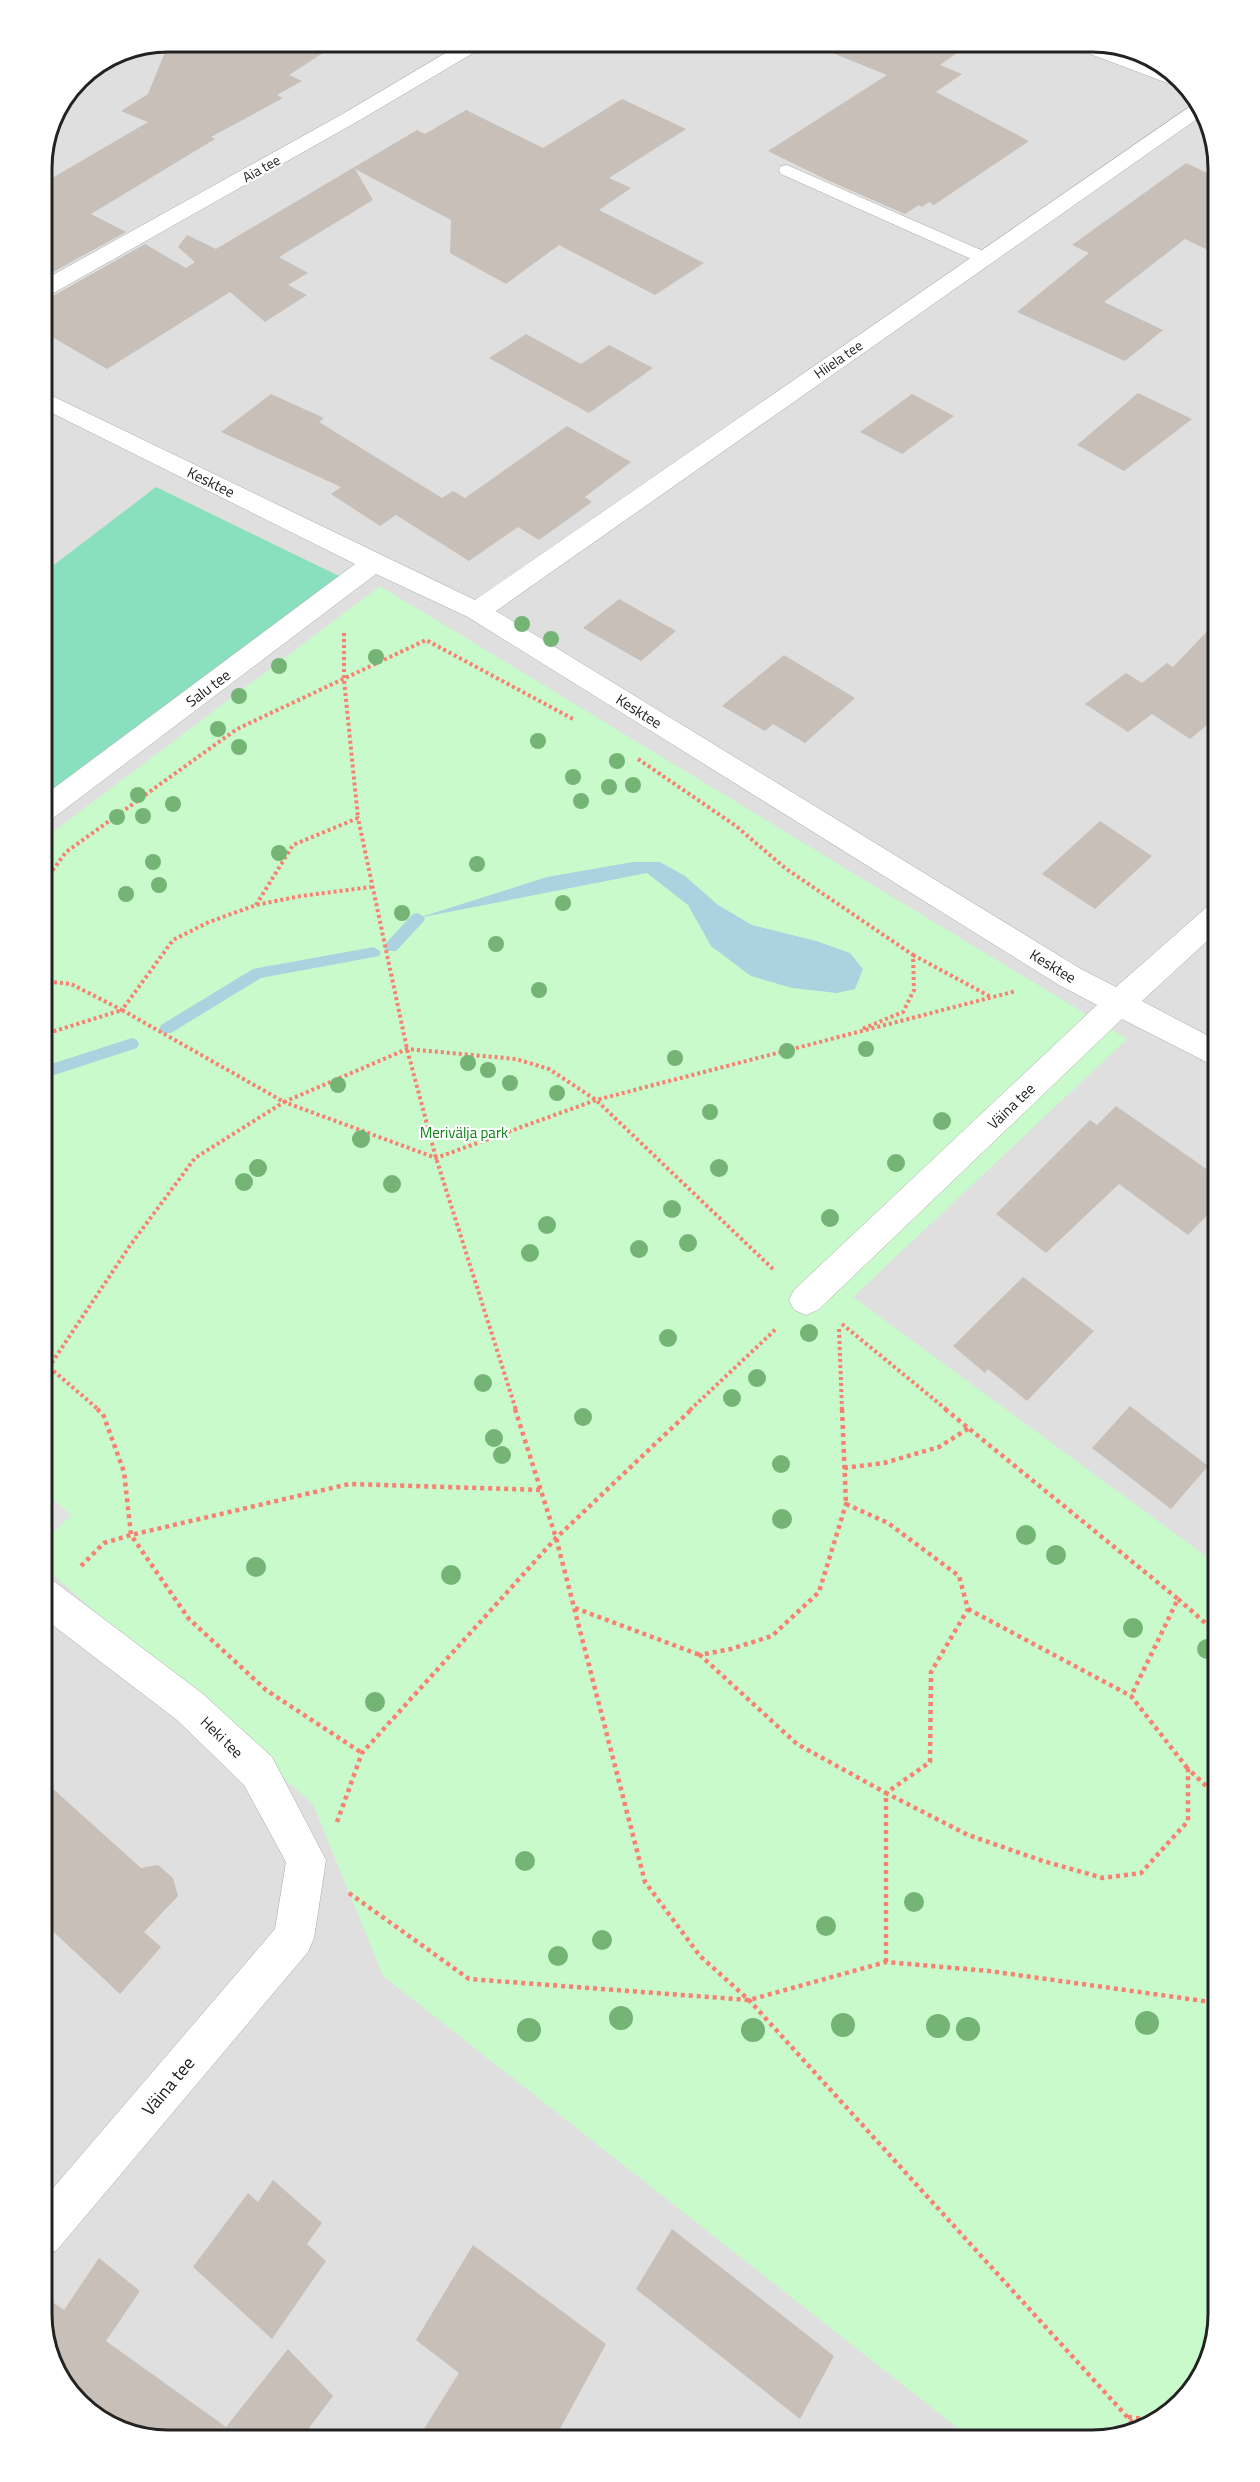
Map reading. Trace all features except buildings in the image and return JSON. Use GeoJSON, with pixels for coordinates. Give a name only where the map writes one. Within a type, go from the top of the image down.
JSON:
{"type":"FeatureCollection","features":[{"type":"Feature","properties":{"kind":"street","name":"Aia tee"},"geometry":{"type":"LineString","coordinates":[[53,284],[353,116],[459,53]]}},
{"type":"Feature","properties":{"kind":"street"},"geometry":{"type":"LineString","coordinates":[[1109,54],[1155,72]]}},
{"type":"Feature","properties":{"kind":"street","name":"Hiiela tee"},"geometry":{"type":"LineString","coordinates":[[477,611],[1193,112]]}},
{"type":"Feature","properties":{"kind":"street","name":"Kesktee"},"geometry":{"type":"LineString","coordinates":[[53,403],[374,563],[477,611],[1070,977],[1208,1051]]}},
{"type":"Feature","properties":{"kind":"street","name":"Salu tee"},"geometry":{"type":"LineString","coordinates":[[53,804],[374,563]]}},
{"type":"Feature","properties":{"kind":"street","name":"Väina tee"},"geometry":{"type":"LineString","coordinates":[[806,1300],[1118,1004],[1208,923]]}},
{"type":"Feature","properties":{"kind":"street","name":"Heki tee"},"geometry":{"type":"LineString","coordinates":[[52,1603],[190,1707],[258,1771],[306,1860],[294,1938]]}},
{"type":"Feature","properties":{"kind":"street","name":"Väina tee"},"geometry":{"type":"LineString","coordinates":[[52,2223],[294,1938]]}},
{"type":"Feature","properties":{"kind":"lane"},"geometry":{"type":"LineString","coordinates":[[787,170],[984,258]]}},
{"type":"Feature","properties":{"kind":"path"},"geometry":{"type":"LineString","coordinates":[[345,585],[344,680],[358,818],[407,1049],[436,1158],[556,1538],[645,1882],[700,1956],[749,2000],[1132,2422]]}},
{"type":"Feature","properties":{"kind":"path"},"geometry":{"type":"LineString","coordinates":[[53,870],[66,852],[237,729],[426,640],[579,722]]}},
{"type":"Feature","properties":{"kind":"path"},"geometry":{"type":"LineString","coordinates":[[637,759],[736,826],[785,868],[913,955],[992,998]]}},
{"type":"Feature","properties":{"kind":"path"},"geometry":{"type":"LineString","coordinates":[[256,905],[293,845],[358,818]]}},
{"type":"Feature","properties":{"kind":"path"},"geometry":{"type":"LineString","coordinates":[[53,1032],[122,1010],[173,940],[209,922],[256,905],[301,896],[371,887]]}},
{"type":"Feature","properties":{"kind":"path"},"geometry":{"type":"LineString","coordinates":[[846,1035],[903,1012],[914,990],[913,955]]}},
{"type":"Feature","properties":{"kind":"path"},"geometry":{"type":"LineString","coordinates":[[53,982],[71,984],[122,1010],[284,1102],[436,1158],[596,1100],[1070,977]]}},
{"type":"Feature","properties":{"kind":"path"},"geometry":{"type":"LineString","coordinates":[[52,1363],[129,1247],[195,1158],[284,1102],[407,1049],[516,1059],[549,1070],[596,1100],[806,1300],[556,1538],[362,1753],[335,1829]]}},
{"type":"Feature","properties":{"kind":"path"},"geometry":{"type":"LineString","coordinates":[[700,1655],[730,1649],[772,1636],[819,1592],[846,1504],[839,1322],[1208,1625]]}},
{"type":"Feature","properties":{"kind":"path"},"geometry":{"type":"LineString","coordinates":[[52,1371],[103,1414],[124,1472],[131,1535],[189,1619],[266,1690],[362,1753]]}},
{"type":"Feature","properties":{"kind":"path"},"geometry":{"type":"LineString","coordinates":[[844,1468],[884,1463],[939,1447],[969,1428]]}},
{"type":"Feature","properties":{"kind":"path"},"geometry":{"type":"LineString","coordinates":[[52,1590],[104,1543],[349,1484],[541,1490]]}},
{"type":"Feature","properties":{"kind":"path"},"geometry":{"type":"LineString","coordinates":[[846,1504],[888,1523],[959,1576],[968,1609],[931,1672],[930,1762],[886,1793]]}},
{"type":"Feature","properties":{"kind":"path"},"geometry":{"type":"LineString","coordinates":[[1131,1695],[1178,1599]]}},
{"type":"Feature","properties":{"kind":"path"},"geometry":{"type":"LineString","coordinates":[[574,1608],[700,1655],[797,1744],[968,1835],[1043,1861],[1103,1878],[1141,1873],[1188,1821],[1188,1769]]}},
{"type":"Feature","properties":{"kind":"path"},"geometry":{"type":"LineString","coordinates":[[968,1609],[1131,1695],[1188,1769],[1208,1788]]}},
{"type":"Feature","properties":{"kind":"path"},"geometry":{"type":"LineString","coordinates":[[886,1793],[886,1962]]}},
{"type":"Feature","properties":{"kind":"path"},"geometry":{"type":"LineString","coordinates":[[348,1892],[469,1978],[749,2000],[886,1962],[989,1971],[1208,2002]]}},
{"type":"Feature","properties":{"kind":"path"},"geometry":{"type":"LineString","coordinates":[[1128,2417],[1141,2419]]}},
{"type":"Feature","properties":{"kind":"shaded area"},"geometry":{"type":"Polygon","coordinates":[[[160,53],[1100,53],[1129,59],[1156,72],[1179,92],[1199,124],[1204,138],[1208,168],[1208,2314],[1204,2344],[1196,2365],[1184,2384],[1162,2406],[1136,2421],[1107,2429],[1092,2430],[160,2429],[117,2418],[98,2406],[76,2384],[61,2358],[56,2344],[52,2314],[53,153],[64,117],[86,86],[110,68],[124,61],[138,56],[160,53]]]}},
{"type":"Feature","properties":{"kind":"shaded area"},"geometry":{"type":"Polygon","coordinates":[[[52,1499],[71,1515],[52,1533],[52,1499]]]}},
{"type":"Feature","properties":{"kind":"green space"},"geometry":{"type":"Polygon","coordinates":[[[156,487],[341,577],[53,796],[53,566],[156,487]]]}},
{"type":"Feature","properties":{"kind":"green space","name":"Merivälja park"},"geometry":{"type":"Polygon","coordinates":[[[380,586],[1127,1039],[853,1297],[1208,1558],[1208,2314],[1204,2344],[1196,2365],[1184,2384],[1162,2406],[1136,2421],[1107,2429],[960,2430],[383,1976],[313,1804],[52,1574],[53,832],[380,586]]]}},
{"type":"Feature","properties":{"kind":"water"},"geometry":{"type":"Polygon","coordinates":[[[633,862],[660,862],[685,876],[718,905],[752,925],[816,941],[850,953],[863,969],[855,989],[837,993],[792,988],[751,976],[711,946],[688,905],[647,873],[418,918],[547,877],[633,862]]]}},
{"type":"Feature","properties":{"kind":"waterway"},"geometry":{"type":"LineString","coordinates":[[391,947],[418,918]]}},
{"type":"Feature","properties":{"kind":"waterway"},"geometry":{"type":"LineString","coordinates":[[166,1029],[258,973],[374,952]]}},
{"type":"Feature","properties":{"kind":"waterway"},"geometry":{"type":"LineString","coordinates":[[53,1070],[132,1044]]}}]}
